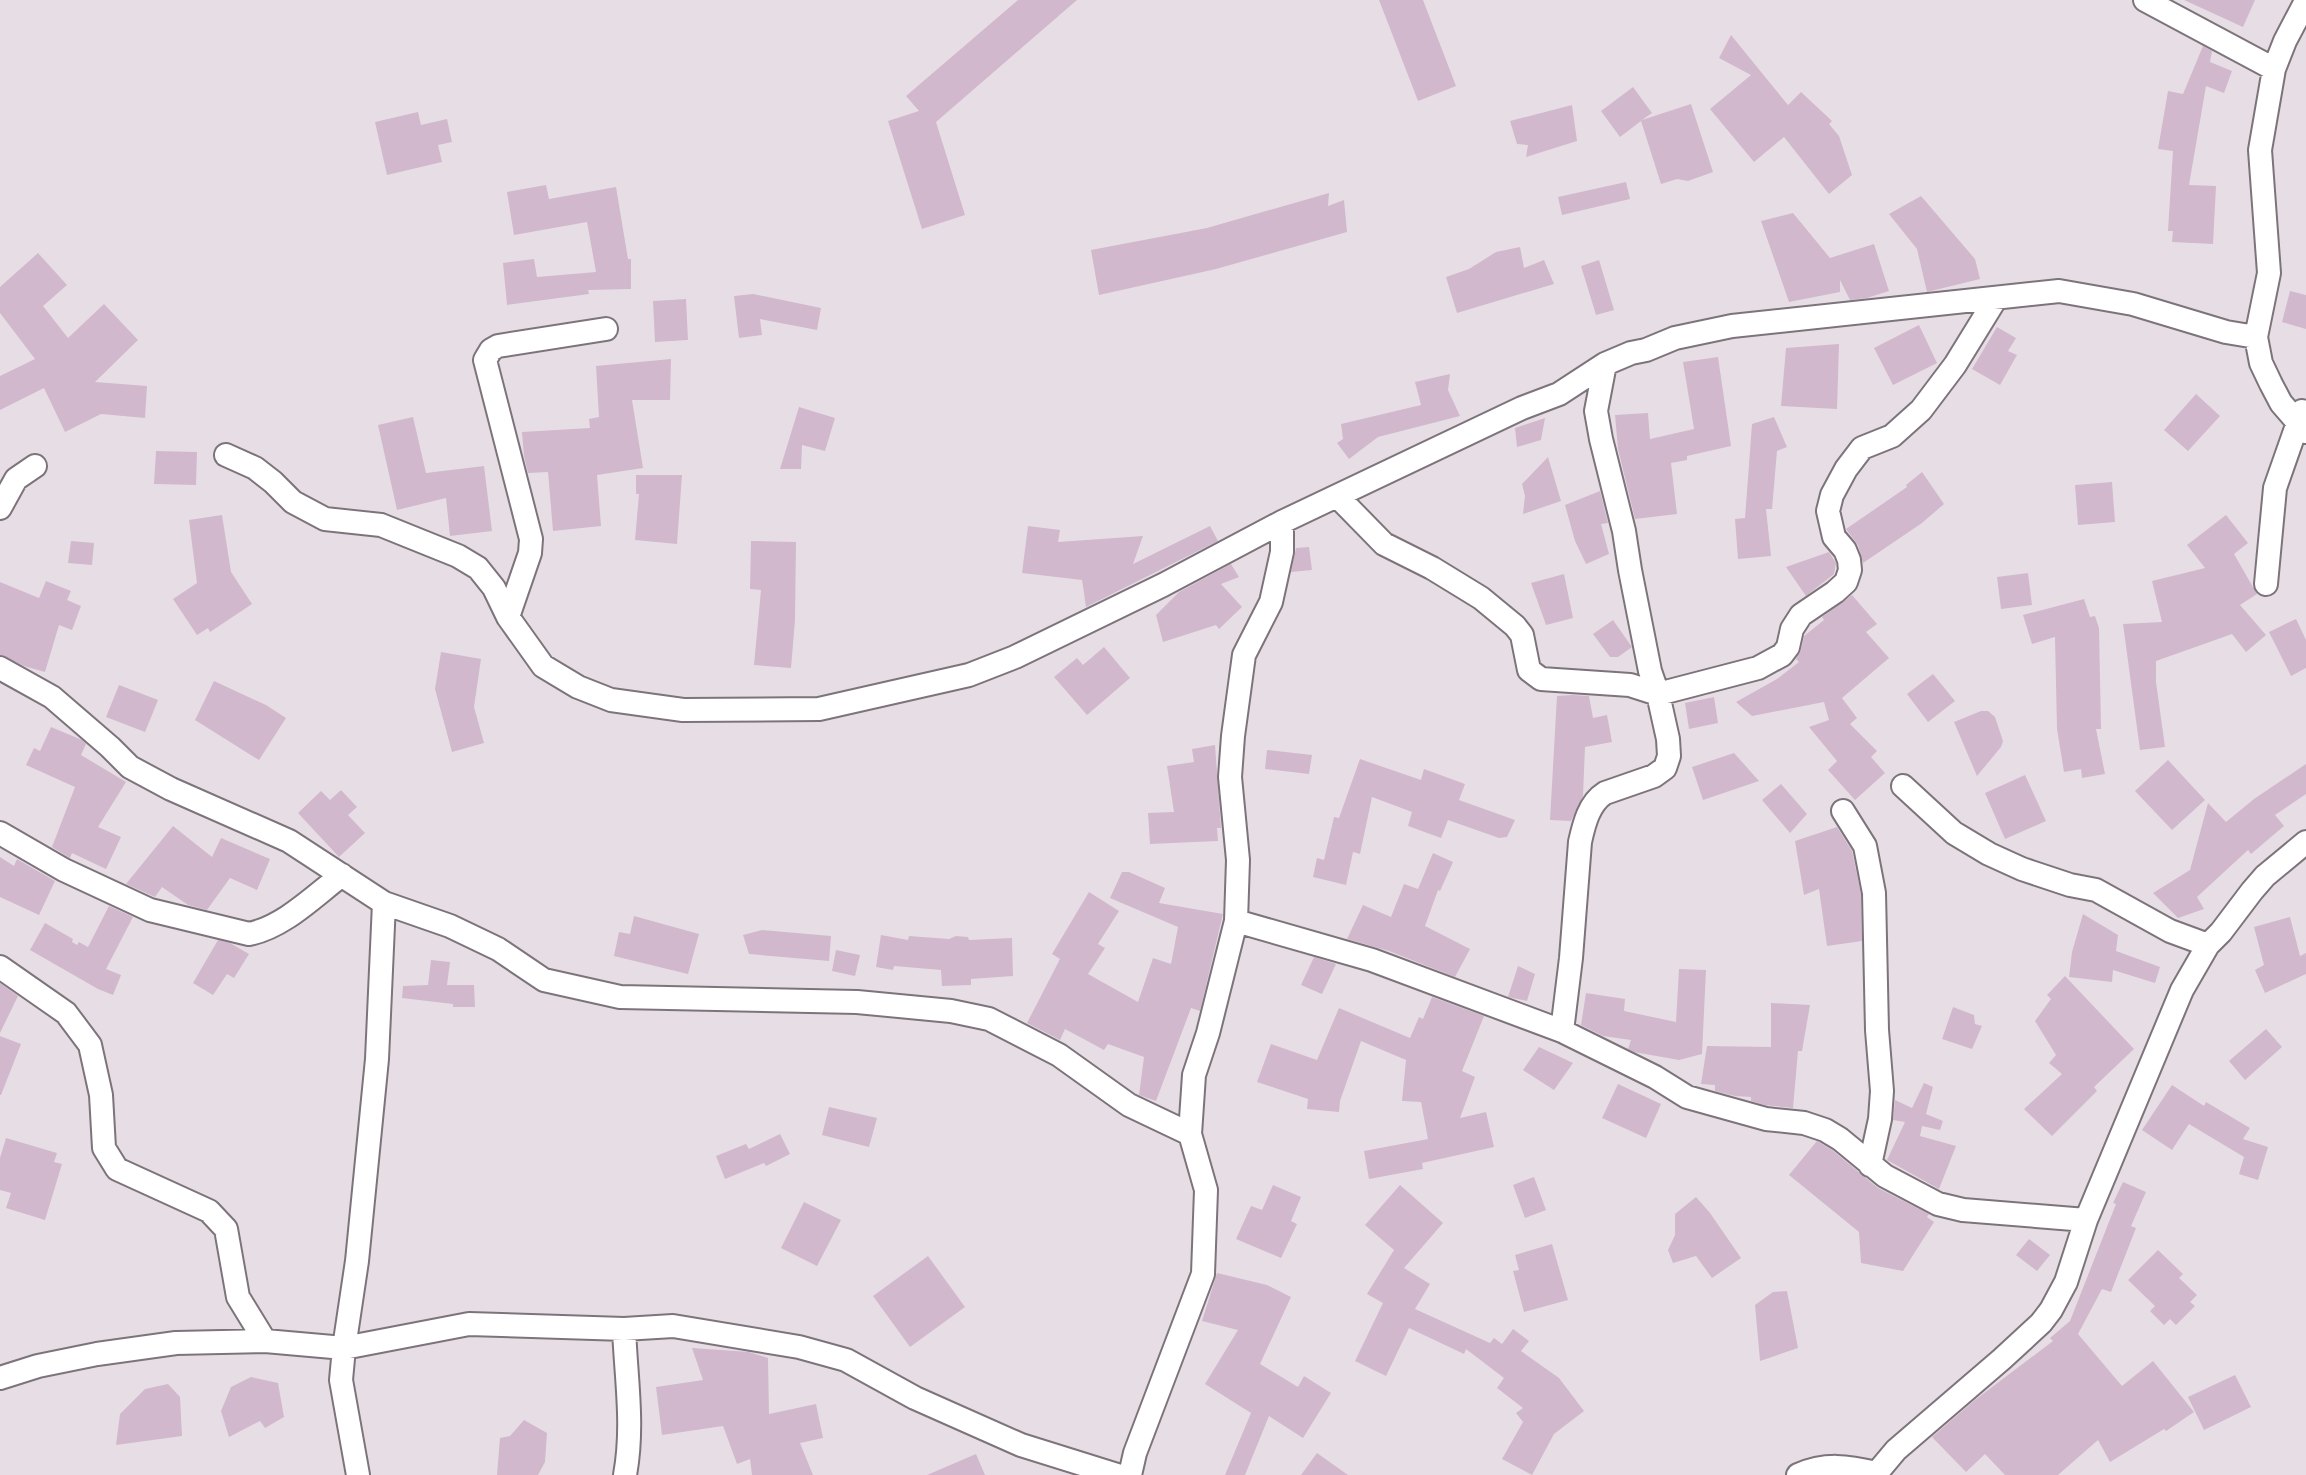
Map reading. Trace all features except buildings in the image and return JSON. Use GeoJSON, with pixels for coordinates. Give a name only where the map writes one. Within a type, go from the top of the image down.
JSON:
{"type":"FeatureCollection","features":[{"type":"Feature","properties":{"kind":"street"},"geometry":{"type":"LineString","coordinates":[[2145,0],[2274,69]]}},
{"type":"Feature","properties":{"kind":"street"},"geometry":{"type":"LineString","coordinates":[[2266,584],[2275,488],[2303,421],[2281,403],[2261,363],[2256,337],[2269,273],[2260,150],[2274,69],[2285,41],[2306,1]]}},
{"type":"Feature","properties":{"kind":"street"},"geometry":{"type":"LineString","coordinates":[[226,455],[255,468],[273,482],[292,502],[325,519],[381,525],[458,556],[478,567],[494,588],[508,616],[543,666],[578,687],[611,700],[683,710],[819,709],[969,675],[1016,657],[1163,585],[1282,522],[1522,408],[1559,394],[1605,364],[1675,338],[1732,326],[1995,300],[2059,291],[2133,304],[2226,332],[2256,337]]}},
{"type":"Feature","properties":{"kind":"street"},"geometry":{"type":"LineString","coordinates":[[1337,496],[1384,544],[1432,568],[1481,598],[1515,626],[1522,635],[1529,670],[1540,680],[1630,686],[1659,694],[1758,668],[1782,655],[1788,647],[1792,629],[1801,615],[1846,582],[1850,570],[1849,560],[1845,549],[1834,537],[1828,511],[1832,495],[1846,469],[1862,448],[1892,436],[1921,410],[1955,364],[1995,300]]}},
{"type":"Feature","properties":{"kind":"street"},"geometry":{"type":"LineString","coordinates":[[508,616],[530,553],[531,539],[485,360],[491,350],[498,346],[606,329]]}},
{"type":"Feature","properties":{"kind":"street"},"geometry":{"type":"LineString","coordinates":[[1562,1031],[1583,825],[1598,797],[1654,776],[1665,768],[1669,756],[1659,694],[1650,671],[1624,531],[1596,411],[1605,364]]}},
{"type":"Feature","properties":{"kind":"street"},"geometry":{"type":"LineString","coordinates":[[0,508],[16,480],[35,466]]}},
{"type":"Feature","properties":{"kind":"street"},"geometry":{"type":"LineString","coordinates":[[1130,1475],[1135,1453],[1203,1274],[1206,1190],[1190,1134],[1194,1075],[1208,1033],[1236,921],[1238,860],[1230,777],[1233,736],[1244,655],[1271,602],[1277,580],[1282,552],[1282,522]]}},
{"type":"Feature","properties":{"kind":"street"},"geometry":{"type":"LineString","coordinates":[[0,668],[52,697],[130,767],[171,789],[289,841],[384,903],[450,926],[498,949],[544,980],[620,998],[857,1002],[951,1011],[989,1019],[1059,1055],[1129,1105],[1190,1134]]}},
{"type":"Feature","properties":{"kind":"street"},"geometry":{"type":"LineString","coordinates":[[1903,786],[1954,833],[1989,854],[2022,869],[2070,885],[2096,890],[2170,931],[2208,945]]}},
{"type":"Feature","properties":{"kind":"street"},"geometry":{"type":"LineString","coordinates":[[1843,811],[1865,846],[1874,892],[1877,1030],[1882,1091],[1880,1119],[1870,1165]]}},
{"type":"Feature","properties":{"kind":"street"},"geometry":{"type":"LineString","coordinates":[[0,833],[64,870],[150,910],[249,934],[263,931],[284,919],[342,875]]}},
{"type":"Feature","properties":{"kind":"street"},"geometry":{"type":"LineString","coordinates":[[1798,1475],[1814,1469],[1838,1466],[1875,1474],[1896,1450],[2041,1323],[2058,1300],[2066,1282],[2086,1220],[2182,990],[2208,945],[2265,876],[2306,842]]}},
{"type":"Feature","properties":{"kind":"street"},"geometry":{"type":"LineString","coordinates":[[358,1475],[341,1380],[357,1261],[376,1070],[384,903]]}},
{"type":"Feature","properties":{"kind":"street"},"geometry":{"type":"LineString","coordinates":[[1236,921],[1372,960],[1562,1031],[1656,1077],[1687,1097],[1766,1119],[1804,1122],[1825,1130],[1840,1139],[1885,1176],[1938,1204],[1963,1210],[2086,1220]]}},
{"type":"Feature","properties":{"kind":"street"},"geometry":{"type":"LineString","coordinates":[[0,967],[66,1013],[90,1045],[101,1095],[104,1148],[117,1169],[209,1211],[226,1229],[238,1297],[265,1341]]}},
{"type":"Feature","properties":{"kind":"street"},"geometry":{"type":"LineString","coordinates":[[0,1378],[38,1366],[97,1354],[176,1343],[265,1341],[344,1348],[469,1324],[624,1329],[673,1326],[799,1347],[846,1360],[915,1398],[1021,1445],[1118,1475]]}},
{"type":"Feature","properties":{"kind":"street"},"geometry":{"type":"LineString","coordinates":[[624,1329],[631,1420],[630,1450],[625,1475]]}}]}
